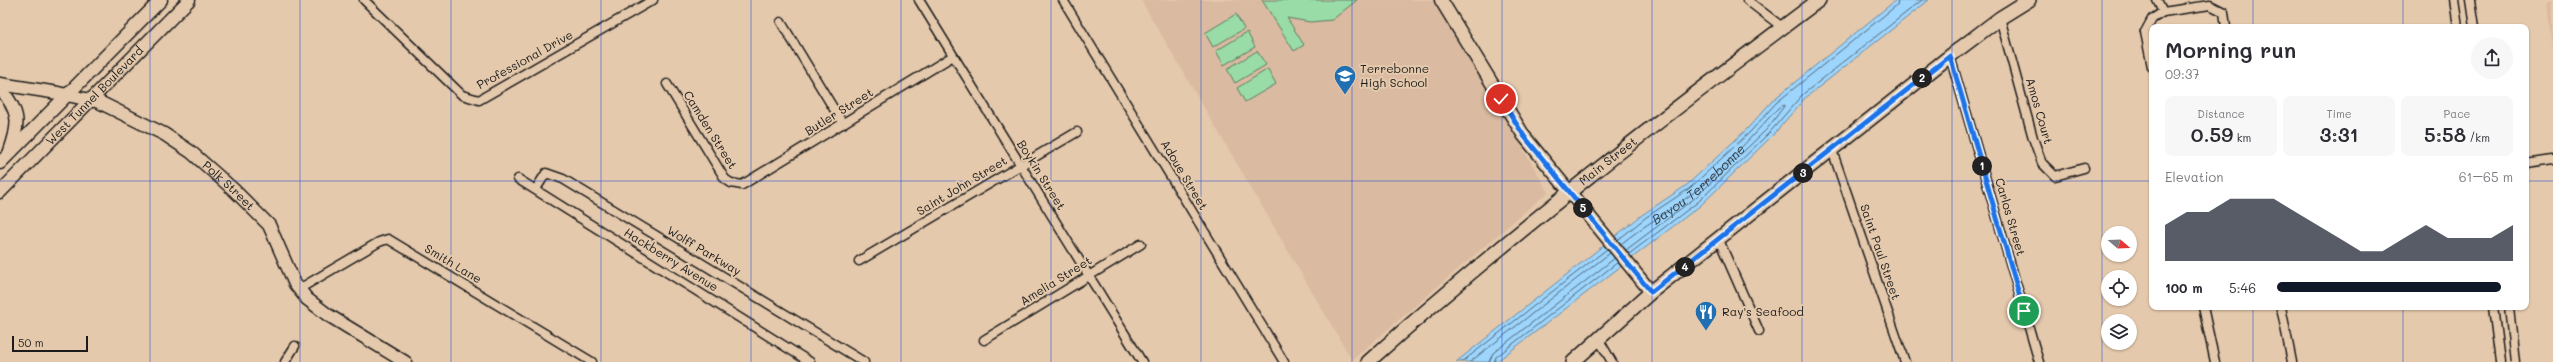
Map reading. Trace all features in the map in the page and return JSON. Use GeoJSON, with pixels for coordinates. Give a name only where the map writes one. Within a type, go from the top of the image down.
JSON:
{"type":"FeatureCollection","features":[{"type":"Feature","properties":{"kind":"main road","name":"Main Street"},"geometry":{"type":"LineString","coordinates":[[1368,362],[1439,298],[1569,190],[1819,0]]}},
{"type":"Feature","properties":{"kind":"main road"},"geometry":{"type":"LineString","coordinates":[[1573,362],[1651,292],[1719,240],[1950,56],[2000,18],[2029,0]]}},
{"type":"Feature","properties":{"kind":"street","name":"West Tunnel Boulevard"},"geometry":{"type":"LineString","coordinates":[[0,163],[161,0]]}},
{"type":"Feature","properties":{"kind":"street","name":"West Tunnel Boulevard"},"geometry":{"type":"LineString","coordinates":[[0,192],[189,0]]}},
{"type":"Feature","properties":{"kind":"street","name":"Professional Drive"},"geometry":{"type":"LineString","coordinates":[[364,0],[462,95],[479,100],[653,0]]}},
{"type":"Feature","properties":{"kind":"street","name":"Boykin Street"},"geometry":{"type":"LineString","coordinates":[[919,0],[1142,362]]}},
{"type":"Feature","properties":{"kind":"street","name":"Adoue Street"},"geometry":{"type":"LineString","coordinates":[[1063,0],[1284,362]]}},
{"type":"Feature","properties":{"kind":"street"},"geometry":{"type":"LineString","coordinates":[[1442,0],[1524,136],[1651,292]]}},
{"type":"Feature","properties":{"kind":"street"},"geometry":{"type":"LineString","coordinates":[[1747,0],[1782,28]]}},
{"type":"Feature","properties":{"kind":"street"},"geometry":{"type":"LineString","coordinates":[[2157,0],[2163,12]]}},
{"type":"Feature","properties":{"kind":"street"},"geometry":{"type":"LineString","coordinates":[[2454,0],[2458,24]]}},
{"type":"Feature","properties":{"kind":"street"},"geometry":{"type":"LineString","coordinates":[[2471,0],[2475,24]]}},
{"type":"Feature","properties":{"kind":"street"},"geometry":{"type":"LineString","coordinates":[[2149,54],[2144,32],[2152,19],[2163,12],[2210,5],[2224,12],[2226,24]]}},
{"type":"Feature","properties":{"kind":"street","name":"Amos Court"},"geometry":{"type":"LineString","coordinates":[[2000,18],[2033,138],[2042,163],[2055,176],[2084,168]]}},
{"type":"Feature","properties":{"kind":"street"},"geometry":{"type":"LineString","coordinates":[[781,22],[843,124]]}},
{"type":"Feature","properties":{"kind":"street","name":"Butler Street"},"geometry":{"type":"LineString","coordinates":[[736,185],[751,180],[954,56]]}},
{"type":"Feature","properties":{"kind":"street","name":"Carlos Street"},"geometry":{"type":"LineString","coordinates":[[1950,56],[2040,362]]}},
{"type":"Feature","properties":{"kind":"street","name":"Polk Street"},"geometry":{"type":"LineString","coordinates":[[0,84],[90,100],[116,110],[164,134],[191,152],[234,190],[269,225],[299,289],[307,299],[328,315],[405,362]]}},
{"type":"Feature","properties":{"kind":"street","name":"Camden Street"},"geometry":{"type":"LineString","coordinates":[[667,84],[725,179],[736,185]]}},
{"type":"Feature","properties":{"kind":"street"},"geometry":{"type":"LineString","coordinates":[[0,88],[12,102],[17,118],[17,131],[9,154]]}},
{"type":"Feature","properties":{"kind":"street","name":"Saint John Street"},"geometry":{"type":"LineString","coordinates":[[859,261],[1077,132]]}},
{"type":"Feature","properties":{"kind":"street","name":"Saint Paul Street"},"geometry":{"type":"LineString","coordinates":[[1832,150],[1906,362]]}},
{"type":"Feature","properties":{"kind":"street"},"geometry":{"type":"LineString","coordinates":[[2529,164],[2553,160]]}},
{"type":"Feature","properties":{"kind":"street","name":"Wolff Parkway"},"geometry":{"type":"LineString","coordinates":[[536,189],[546,173],[563,179],[864,362]]}},
{"type":"Feature","properties":{"kind":"street","name":"Hackberry Avenue"},"geometry":{"type":"LineString","coordinates":[[518,179],[810,362]]}},
{"type":"Feature","properties":{"kind":"street","name":"Smith Lane"},"geometry":{"type":"LineString","coordinates":[[299,289],[379,242],[388,239],[592,362]]}},
{"type":"Feature","properties":{"kind":"street"},"geometry":{"type":"LineString","coordinates":[[1719,240],[1759,331]]}},
{"type":"Feature","properties":{"kind":"street","name":"Amelia Street"},"geometry":{"type":"LineString","coordinates":[[984,340],[1088,275],[1141,244]]}},
{"type":"Feature","properties":{"kind":"street"},"geometry":{"type":"LineString","coordinates":[[2204,310],[2215,362]]}},
{"type":"Feature","properties":{"kind":"street"},"geometry":{"type":"LineString","coordinates":[[2282,310],[2292,362]]}},
{"type":"Feature","properties":{"kind":"street"},"geometry":{"type":"LineString","coordinates":[[2493,310],[2500,362]]}},
{"type":"Feature","properties":{"kind":"street"},"geometry":{"type":"LineString","coordinates":[[2509,310],[2515,362]]}},
{"type":"Feature","properties":{"kind":"street"},"geometry":{"type":"LineString","coordinates":[[1599,340],[1612,362]]}},
{"type":"Feature","properties":{"kind":"street"},"geometry":{"type":"LineString","coordinates":[[285,362],[295,346]]}},
{"type":"Feature","properties":{"kind":"shaded area","name":"Terrebonne High School"},"geometry":{"type":"Polygon","coordinates":[[[1141,0],[1436,0],[1548,192],[1352,360],[1141,0]]]}},
{"type":"Feature","properties":{"kind":"shaded area"},"geometry":{"type":"Polygon","coordinates":[[[2548,0],[2553,0],[2553,49],[2548,0]]]}},
{"type":"Feature","properties":{"kind":"green space"},"geometry":{"type":"Polygon","coordinates":[[[1262,0],[1357,0],[1332,20],[1310,22],[1287,18],[1304,45],[1294,51],[1262,0]]]}},
{"type":"Feature","properties":{"kind":"green space"},"geometry":{"type":"Polygon","coordinates":[[[1236,14],[1244,29],[1213,47],[1205,33],[1236,14]]]}},
{"type":"Feature","properties":{"kind":"green space"},"geometry":{"type":"Polygon","coordinates":[[[1247,32],[1255,47],[1224,65],[1216,51],[1247,32]]]}},
{"type":"Feature","properties":{"kind":"green space"},"geometry":{"type":"Polygon","coordinates":[[[1257,51],[1266,65],[1235,83],[1227,69],[1257,51]]]}},
{"type":"Feature","properties":{"kind":"green space"},"geometry":{"type":"Polygon","coordinates":[[[1268,69],[1276,84],[1245,102],[1237,88],[1268,69]]]}},
{"type":"Feature","properties":{"kind":"water","name":"Bayou Terrebonne"},"geometry":{"type":"Polygon","coordinates":[[[1896,0],[1929,0],[1805,98],[1773,135],[1701,205],[1496,362],[1456,362],[1642,215],[1687,185],[1747,129],[1773,100],[1896,0]]]}},
{"type":"Feature","properties":{"kind":"place","name":"Terrebonne High School"},"geometry":{"type":"Point","coordinates":[1345,96]}},
{"type":"Feature","properties":{"kind":"place","name":"Ray's Seafood"},"geometry":{"type":"Point","coordinates":[1706,332]}},
{"type":"Feature","properties":{"kind":"route"},"geometry":{"type":"LineString","coordinates":[[1501,99],[1524,136],[1651,292],[1691,263],[1950,56],[2024,311]]}}]}
